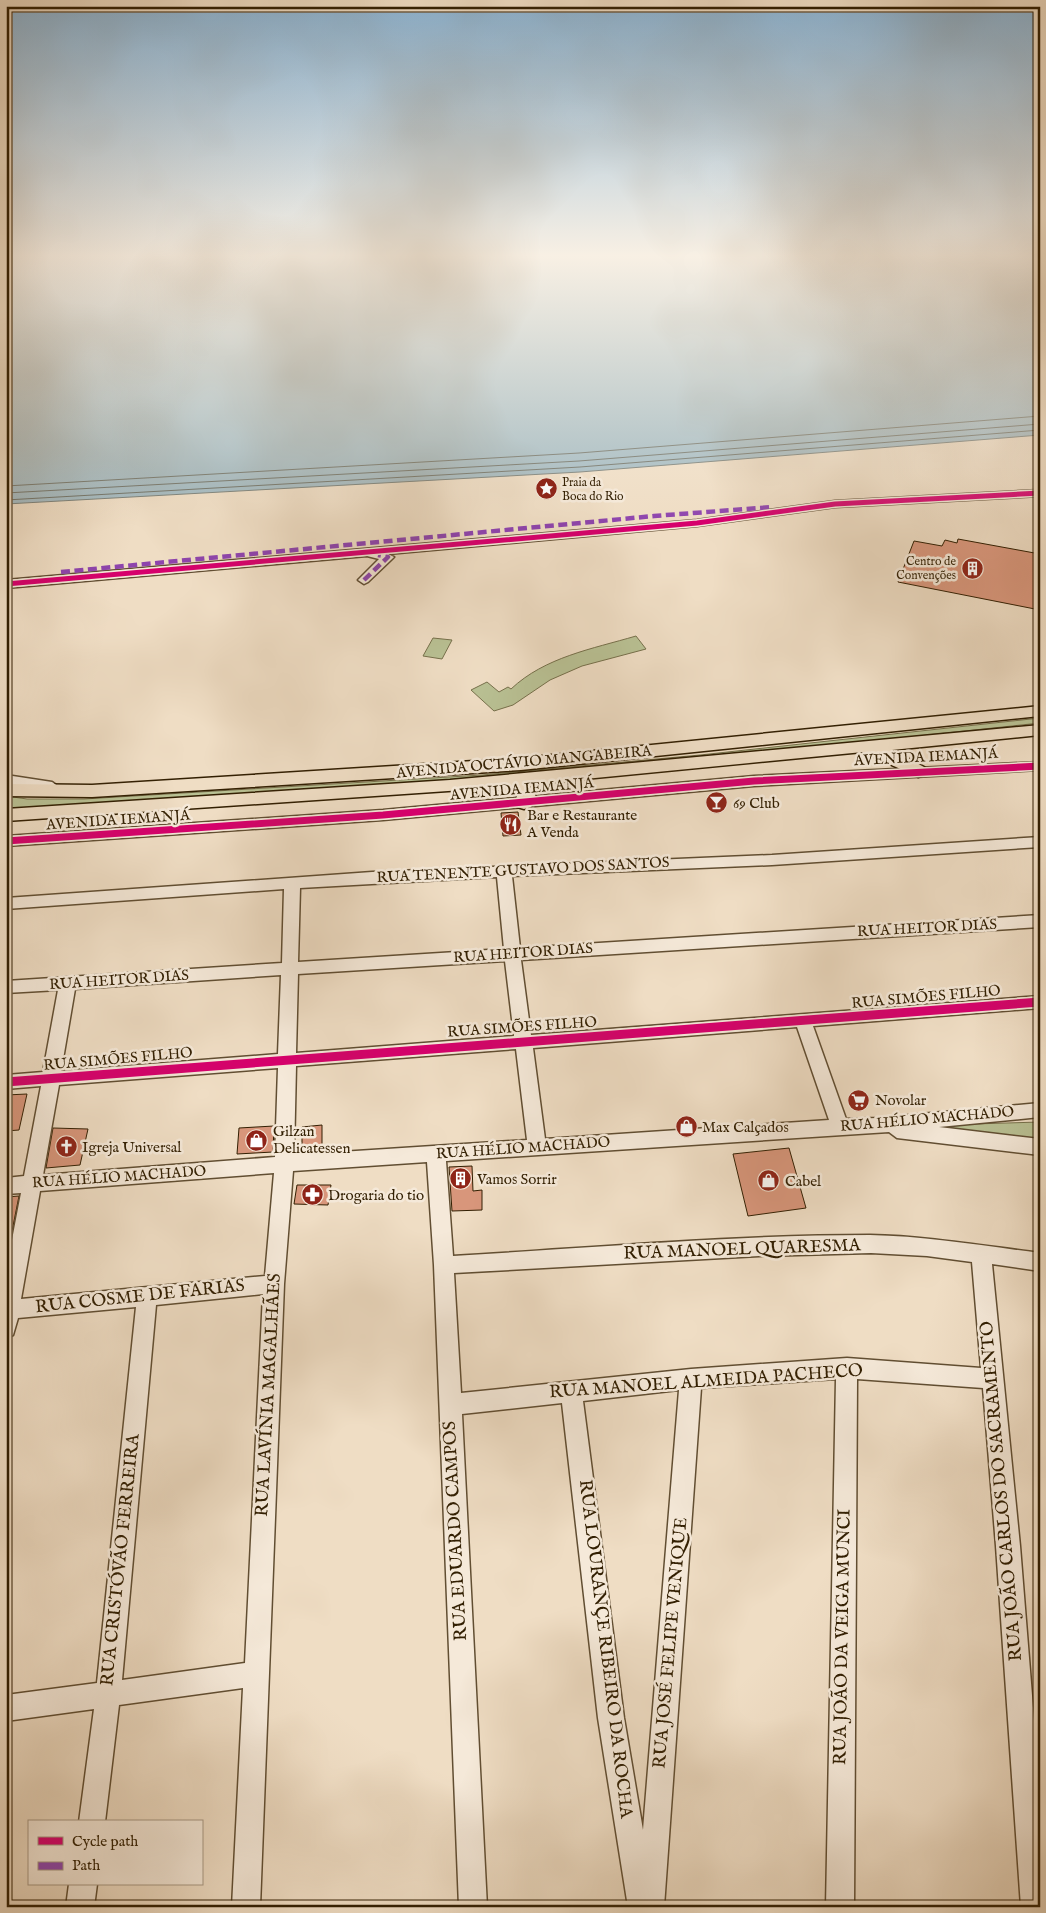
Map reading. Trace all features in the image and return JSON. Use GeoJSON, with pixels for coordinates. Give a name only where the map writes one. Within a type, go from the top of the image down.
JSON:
{"type":"FeatureCollection","features":[{"type":"Feature","properties":{"kind":"main road","name":"AVENIDA OCTÁVIO MANGABEIRA"},"geometry":{"type":"LineString","coordinates":[[6,790],[92,791],[522,764],[1040,711]]}},
{"type":"Feature","properties":{"kind":"main road","name":"AVENIDA OCTÁVIO MANGABEIRA"},"geometry":{"type":"LineString","coordinates":[[12,816],[450,786],[1040,730]]}},
{"type":"Feature","properties":{"kind":"main road"},"geometry":{"type":"LineString","coordinates":[[863,747],[884,753],[918,770]]}},
{"type":"Feature","properties":{"kind":"main road"},"geometry":{"type":"LineString","coordinates":[[450,786],[508,786],[525,792],[527,797],[524,803]]}},
{"type":"Feature","properties":{"kind":"street"},"geometry":{"type":"LineString","coordinates":[[6,584],[775,507],[821,500],[1040,487]]}},
{"type":"Feature","properties":{"kind":"street"},"geometry":{"type":"LineString","coordinates":[[6,577],[749,518],[835,504],[1040,493]]}},
{"type":"Feature","properties":{"kind":"street"},"geometry":{"type":"LineString","coordinates":[[364,548],[388,557],[364,580]]}},
{"type":"Feature","properties":{"kind":"street","name":"AVENIDA IEMANJÁ"},"geometry":{"type":"LineString","coordinates":[[6,840],[267,824],[524,803],[708,784],[918,770],[1040,766]]}},
{"type":"Feature","properties":{"kind":"street"},"geometry":{"type":"LineString","coordinates":[[6,779],[43,787],[92,791]]}},
{"type":"Feature","properties":{"kind":"street","name":"RUA TENENTE GUSTAVO DOS SANTOS"},"geometry":{"type":"LineString","coordinates":[[6,904],[504,870],[808,858],[1040,842]]}},
{"type":"Feature","properties":{"kind":"street"},"geometry":{"type":"LineString","coordinates":[[504,870],[512,953],[537,1147]]}},
{"type":"Feature","properties":{"kind":"street","name":"RUA LAVÍNIA MAGALHÃES"},"geometry":{"type":"LineString","coordinates":[[246,1907],[274,1284],[284,1164],[292,883]]}},
{"type":"Feature","properties":{"kind":"street","name":"RUA HEITOR DIAS"},"geometry":{"type":"LineString","coordinates":[[6,987],[512,953],[1040,921]]}},
{"type":"Feature","properties":{"kind":"street"},"geometry":{"type":"LineString","coordinates":[[7,1316],[52,1079],[68,983]]}},
{"type":"Feature","properties":{"kind":"street","name":"RUA SIMÕES FILHO"},"geometry":{"type":"LineString","coordinates":[[6,1082],[524,1040],[803,1021],[1040,1002]]}},
{"type":"Feature","properties":{"kind":"street"},"geometry":{"type":"LineString","coordinates":[[803,1021],[840,1127]]}},
{"type":"Feature","properties":{"kind":"street","name":"RUA HÉLIO MACHADO"},"geometry":{"type":"LineString","coordinates":[[6,1186],[284,1164],[877,1126],[1040,1110]]}},
{"type":"Feature","properties":{"kind":"street"},"geometry":{"type":"LineString","coordinates":[[877,1126],[958,1139],[1040,1147]]}},
{"type":"Feature","properties":{"kind":"street","name":"RUA EDUARDO CAMPOS"},"geometry":{"type":"LineString","coordinates":[[436,1155],[444,1265],[473,1907]]}},
{"type":"Feature","properties":{"kind":"street","name":"RUA MANOEL QUARESMA"},"geometry":{"type":"LineString","coordinates":[[444,1265],[830,1245],[928,1247],[1040,1262]]}},
{"type":"Feature","properties":{"kind":"street","name":"RUA JOÃO CARLOS DO SACRAMENTO"},"geometry":{"type":"LineString","coordinates":[[981,1254],[1008,1546],[1035,1907]]}},
{"type":"Feature","properties":{"kind":"street","name":"RUA COSME DE FARIAS"},"geometry":{"type":"LineString","coordinates":[[7,1316],[147,1297],[274,1284]]}},
{"type":"Feature","properties":{"kind":"street","name":"RUA CRISTÓVÃO FERREIRA"},"geometry":{"type":"LineString","coordinates":[[92,1820],[108,1695],[147,1297]]}},
{"type":"Feature","properties":{"kind":"street","name":"RUA MANOEL ALMEIDA PACHECO"},"geometry":{"type":"LineString","coordinates":[[450,1405],[571,1391],[847,1368],[992,1379]]}},
{"type":"Feature","properties":{"kind":"street","name":"RUA JOÃO DA VEIGA MUNCI"},"geometry":{"type":"LineString","coordinates":[[840,1907],[847,1368]]}},
{"type":"Feature","properties":{"kind":"street","name":"RUA JOSÉ FELIPE VENIQUE"},"geometry":{"type":"LineString","coordinates":[[650,1907],[692,1380]]}},
{"type":"Feature","properties":{"kind":"street","name":"RUA LOURANÇE RIBEIRO DA ROCHA"},"geometry":{"type":"LineString","coordinates":[[571,1391],[612,1718],[642,1907]]}},
{"type":"Feature","properties":{"kind":"street"},"geometry":{"type":"LineString","coordinates":[[6,1708],[256,1674]]}},
{"type":"Feature","properties":{"kind":"street"},"geometry":{"type":"LineString","coordinates":[[80,1907],[83,1886]]}},
{"type":"Feature","properties":{"kind":"green space"},"geometry":{"type":"Polygon","coordinates":[[[636,636],[646,649],[582,666],[550,680],[513,705],[494,711],[471,690],[487,682],[499,692],[508,687],[511,689],[539,669],[570,655],[636,636]]]}},
{"type":"Feature","properties":{"kind":"green space"},"geometry":{"type":"Polygon","coordinates":[[[433,638],[452,640],[442,659],[423,656],[433,638]]]}},
{"type":"Feature","properties":{"kind":"green space"},"geometry":{"type":"Polygon","coordinates":[[[1040,718],[1040,723],[701,759],[483,779],[19,809],[6,808],[6,796],[27,799],[84,799],[482,775],[700,755],[1040,718]]]}},
{"type":"Feature","properties":{"kind":"green space"},"geometry":{"type":"Polygon","coordinates":[[[1040,1122],[1040,1141],[942,1132],[940,1125],[1040,1122]]]}},
{"type":"Feature","properties":{"kind":"water"},"geometry":{"type":"Polygon","coordinates":[[[6,343],[1040,343],[1040,435],[580,472],[6,504],[6,343]]]}},
{"type":"Feature","properties":{"kind":"building","name":"Centro de Convenções"},"geometry":{"type":"Polygon","coordinates":[[[958,539],[1040,554],[1040,610],[898,582],[914,541],[942,546],[945,540],[957,543],[958,539]]]}},
{"type":"Feature","properties":{"kind":"building","name":"Bar e Restaurante A Venda"},"geometry":{"type":"Polygon","coordinates":[[[518,812],[521,835],[503,836],[501,813],[518,812]]]}},
{"type":"Feature","properties":{"kind":"building"},"geometry":{"type":"Polygon","coordinates":[[[27,1094],[19,1130],[6,1131],[6,1095],[27,1094]]]}},
{"type":"Feature","properties":{"kind":"building"},"geometry":{"type":"Polygon","coordinates":[[[322,1125],[322,1151],[302,1153],[302,1127],[322,1125]]]}},
{"type":"Feature","properties":{"kind":"building","name":"Gilzan Delicatessen"},"geometry":{"type":"Polygon","coordinates":[[[274,1126],[273,1152],[237,1154],[239,1128],[274,1126]]]}},
{"type":"Feature","properties":{"kind":"building","name":"Igreja Universal"},"geometry":{"type":"Polygon","coordinates":[[[53,1128],[88,1129],[80,1165],[46,1168],[53,1128]]]}},
{"type":"Feature","properties":{"kind":"building","name":"Cabel"},"geometry":{"type":"Polygon","coordinates":[[[789,1148],[806,1208],[748,1216],[733,1154],[789,1148]]]}},
{"type":"Feature","properties":{"kind":"building","name":"Vamos Sorrir"},"geometry":{"type":"Polygon","coordinates":[[[472,1166],[473,1191],[482,1190],[482,1210],[452,1211],[449,1167],[472,1166]]]}},
{"type":"Feature","properties":{"kind":"building","name":"Drogaria do tio"},"geometry":{"type":"Polygon","coordinates":[[[297,1185],[331,1185],[328,1205],[294,1204],[297,1185]]]}},
{"type":"Feature","properties":{"kind":"building"},"geometry":{"type":"Polygon","coordinates":[[[19,1196],[11,1236],[6,1236],[6,1197],[19,1196]]]}},
{"type":"Feature","properties":{"kind":"marked path"},"geometry":{"type":"LineString","coordinates":[[61,572],[654,516],[773,507]]}},
{"type":"Feature","properties":{"kind":"marked path"},"geometry":{"type":"LineString","coordinates":[[364,580],[388,557],[378,555]]}},
{"type":"Feature","properties":{"kind":"cycle path"},"geometry":{"type":"LineString","coordinates":[[6,584],[697,523],[774,514],[835,504],[1040,493]]}},
{"type":"Feature","properties":{"kind":"cycle path"},"geometry":{"type":"LineString","coordinates":[[6,841],[383,815],[754,781],[1040,766]]}},
{"type":"Feature","properties":{"kind":"cycle path"},"geometry":{"type":"LineString","coordinates":[[6,1082],[1040,1002]]}},
{"type":"Feature","properties":{"kind":"place","name":"Praia da Boca do Rio"},"geometry":{"type":"Point","coordinates":[546,489]}},
{"type":"Feature","properties":{"kind":"place","name":"Centro de Convenções"},"geometry":{"type":"Point","coordinates":[972,568]}},
{"type":"Feature","properties":{"kind":"place","name":"69 Club"},"geometry":{"type":"Point","coordinates":[717,803]}},
{"type":"Feature","properties":{"kind":"place","name":"Bar e Restaurante A Venda"},"geometry":{"type":"Point","coordinates":[511,824]}},
{"type":"Feature","properties":{"kind":"place","name":"Novolar"},"geometry":{"type":"Point","coordinates":[859,1100]}},
{"type":"Feature","properties":{"kind":"place","name":"Max Calçados"},"geometry":{"type":"Point","coordinates":[686,1127]}},
{"type":"Feature","properties":{"kind":"place","name":"Gilzan Delicatessen"},"geometry":{"type":"Point","coordinates":[257,1140]}},
{"type":"Feature","properties":{"kind":"place","name":"Igreja Universal"},"geometry":{"type":"Point","coordinates":[66,1147]}},
{"type":"Feature","properties":{"kind":"place","name":"Vamos Sorrir"},"geometry":{"type":"Point","coordinates":[461,1179]}},
{"type":"Feature","properties":{"kind":"place","name":"Cabel"},"geometry":{"type":"Point","coordinates":[769,1181]}},
{"type":"Feature","properties":{"kind":"place","name":"Drogaria do tio"},"geometry":{"type":"Point","coordinates":[312,1195]}}]}
